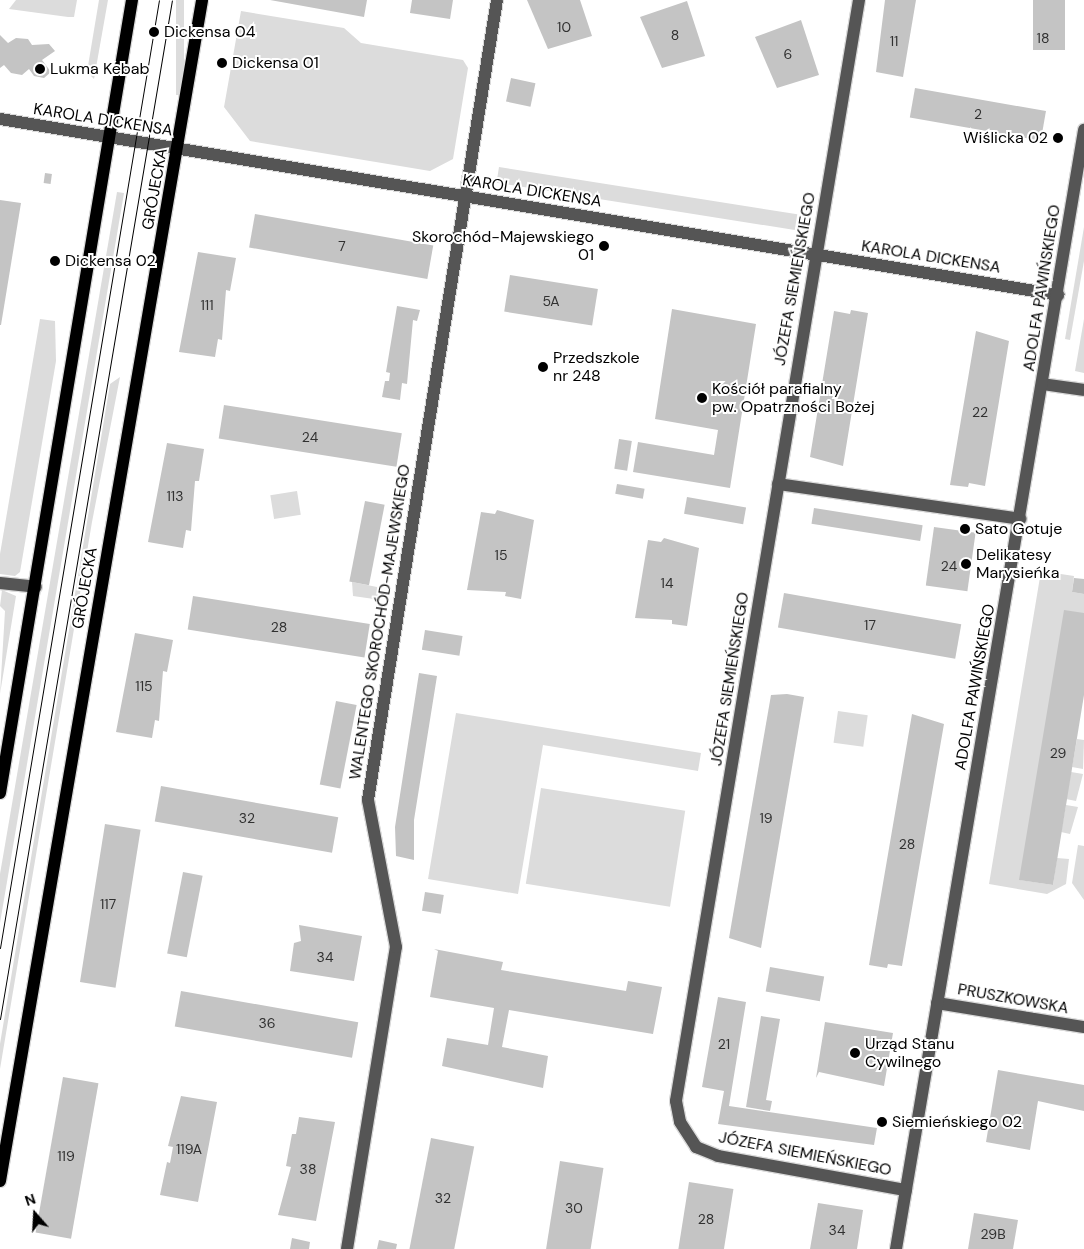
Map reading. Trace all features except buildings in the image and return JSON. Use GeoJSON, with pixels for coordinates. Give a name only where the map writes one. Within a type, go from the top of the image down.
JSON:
{"type":"FeatureCollection","features":[{"type":"Feature","properties":{"kind":"main road"},"geometry":{"type":"LineString","coordinates":[[0,793],[36,587],[132,0]]}},
{"type":"Feature","properties":{"kind":"main road","name":"GRÓJECKA"},"geometry":{"type":"LineString","coordinates":[[0,1182],[202,0]]}},
{"type":"Feature","properties":{"kind":"street","name":"WALENTEGO SKOROCHÓD-MAJEWSKIEGO"},"geometry":{"type":"LineString","coordinates":[[347,1249],[396,947],[368,800],[468,197],[497,0]]}},
{"type":"Feature","properties":{"kind":"street","name":"JÓZEFA SIEMIEŃSKIEGO"},"geometry":{"type":"LineString","coordinates":[[859,0],[815,254],[676,1101],[680,1122],[696,1147],[718,1156],[906,1190]]}},
{"type":"Feature","properties":{"kind":"street","name":"KAROLA DICKENSA"},"geometry":{"type":"LineString","coordinates":[[0,119],[1058,295]]}},
{"type":"Feature","properties":{"kind":"street","name":"ADOLFA PAWIŃSKIEGO"},"geometry":{"type":"LineString","coordinates":[[896,1249],[1058,295],[1084,130]]}},
{"type":"Feature","properties":{"kind":"street"},"geometry":{"type":"LineString","coordinates":[[1042,384],[1084,390]]}},
{"type":"Feature","properties":{"kind":"street"},"geometry":{"type":"LineString","coordinates":[[778,484],[1020,519]]}},
{"type":"Feature","properties":{"kind":"street"},"geometry":{"type":"LineString","coordinates":[[0,583],[36,587]]}},
{"type":"Feature","properties":{"kind":"street","name":"PRUSZKOWSKA"},"geometry":{"type":"LineString","coordinates":[[937,1003],[1084,1027]]}},
{"type":"Feature","properties":{"kind":"shaded area"},"geometry":{"type":"Polygon","coordinates":[[[16,0],[77,0],[74,17],[68,17],[9,9],[16,0]]]}},
{"type":"Feature","properties":{"kind":"shaded area"},"geometry":{"type":"Polygon","coordinates":[[[99,0],[108,0],[94,79],[87,72],[99,0]]]}},
{"type":"Feature","properties":{"kind":"shaded area"},"geometry":{"type":"Polygon","coordinates":[[[176,0],[184,0],[184,95],[176,95],[176,0]]]}},
{"type":"Feature","properties":{"kind":"shaded area"},"geometry":{"type":"Polygon","coordinates":[[[241,11],[344,28],[361,43],[463,60],[468,68],[453,159],[430,171],[250,141],[224,107],[241,11]]]}},
{"type":"Feature","properties":{"kind":"shaded area"},"geometry":{"type":"Polygon","coordinates":[[[499,167],[797,214],[795,230],[496,183],[499,167]]]}},
{"type":"Feature","properties":{"kind":"shaded area"},"geometry":{"type":"Polygon","coordinates":[[[117,192],[124,193],[0,923],[0,874],[117,192]]]}},
{"type":"Feature","properties":{"kind":"shaded area"},"geometry":{"type":"Polygon","coordinates":[[[1084,227],[1084,261],[1070,340],[1065,339],[1084,227]]]}},
{"type":"Feature","properties":{"kind":"shaded area"},"geometry":{"type":"Polygon","coordinates":[[[40,319],[55,321],[56,361],[20,572],[15,576],[0,574],[0,554],[40,319]]]}},
{"type":"Feature","properties":{"kind":"shaded area"},"geometry":{"type":"Polygon","coordinates":[[[1084,319],[1084,373],[1075,371],[1084,319]]]}},
{"type":"Feature","properties":{"kind":"shaded area"},"geometry":{"type":"Polygon","coordinates":[[[120,377],[92,522],[0,1069],[0,1044],[110,384],[120,377]]]}},
{"type":"Feature","properties":{"kind":"shaded area"},"geometry":{"type":"Polygon","coordinates":[[[297,491],[301,515],[274,519],[270,495],[297,491]]]}},
{"type":"Feature","properties":{"kind":"shaded area"},"geometry":{"type":"Polygon","coordinates":[[[1041,571],[1074,576],[1072,592],[1084,594],[1084,613],[1020,880],[1053,885],[1057,858],[1069,859],[1066,884],[1047,894],[989,884],[1041,571]]]}},
{"type":"Feature","properties":{"kind":"shaded area"},"geometry":{"type":"Polygon","coordinates":[[[352,582],[377,587],[380,595],[374,599],[353,596],[352,582]]]}},
{"type":"Feature","properties":{"kind":"shaded area"},"geometry":{"type":"Polygon","coordinates":[[[2,590],[16,596],[0,694],[5,611],[0,606],[2,590]]]}},
{"type":"Feature","properties":{"kind":"shaded area"},"geometry":{"type":"Polygon","coordinates":[[[838,711],[868,715],[863,747],[834,743],[838,711]]]}},
{"type":"Feature","properties":{"kind":"shaded area"},"geometry":{"type":"Polygon","coordinates":[[[456,713],[701,753],[698,771],[543,745],[518,894],[428,879],[456,713]]]}},
{"type":"Feature","properties":{"kind":"shaded area"},"geometry":{"type":"Polygon","coordinates":[[[1077,739],[1084,740],[1083,769],[1072,767],[1077,739]]]}},
{"type":"Feature","properties":{"kind":"shaded area"},"geometry":{"type":"Polygon","coordinates":[[[1071,772],[1083,774],[1076,801],[1066,799],[1071,772]]]}},
{"type":"Feature","properties":{"kind":"shaded area"},"geometry":{"type":"Polygon","coordinates":[[[541,788],[685,811],[670,907],[526,884],[541,788]]]}},
{"type":"Feature","properties":{"kind":"shaded area"},"geometry":{"type":"Polygon","coordinates":[[[1066,805],[1078,807],[1070,834],[1061,832],[1066,805]]]}},
{"type":"Feature","properties":{"kind":"shaded area"},"geometry":{"type":"Polygon","coordinates":[[[1078,845],[1084,846],[1084,900],[1072,883],[1078,845]]]}},
{"type":"Feature","properties":{"kind":"tram line"},"geometry":{"type":"LineString","coordinates":[[0,948],[159,0]]}},
{"type":"Feature","properties":{"kind":"tram line"},"geometry":{"type":"LineString","coordinates":[[0,1019],[172,0]]}},
{"type":"Feature","properties":{"kind":"place","name":"Dickensa 04"},"geometry":{"type":"Point","coordinates":[154,32]}},
{"type":"Feature","properties":{"kind":"place","name":"Dickensa 01"},"geometry":{"type":"Point","coordinates":[222,63]}},
{"type":"Feature","properties":{"kind":"place","name":"Lukma Kebab"},"geometry":{"type":"Point","coordinates":[40,69]}},
{"type":"Feature","properties":{"kind":"place","name":"Wiślicka 02"},"geometry":{"type":"Point","coordinates":[1058,138]}},
{"type":"Feature","properties":{"kind":"place","name":"Skorochód-Majewskiego 01"},"geometry":{"type":"Point","coordinates":[604,246]}},
{"type":"Feature","properties":{"kind":"place","name":"Dickensa 02"},"geometry":{"type":"Point","coordinates":[55,261]}},
{"type":"Feature","properties":{"kind":"place","name":"Przedszkole nr 248"},"geometry":{"type":"Point","coordinates":[543,367]}},
{"type":"Feature","properties":{"kind":"place","name":"Kościół parafialny pw. Opatrzności Bożej"},"geometry":{"type":"Point","coordinates":[702,398]}},
{"type":"Feature","properties":{"kind":"place","name":"Sato Gotuje"},"geometry":{"type":"Point","coordinates":[965,529]}},
{"type":"Feature","properties":{"kind":"place","name":"Delikatesy Marysieńka"},"geometry":{"type":"Point","coordinates":[966,564]}},
{"type":"Feature","properties":{"kind":"place","name":"Urząd Stanu Cywilnego"},"geometry":{"type":"Point","coordinates":[855,1053]}},
{"type":"Feature","properties":{"kind":"place","name":"Siemieńskiego 02"},"geometry":{"type":"Point","coordinates":[882,1122]}}]}
